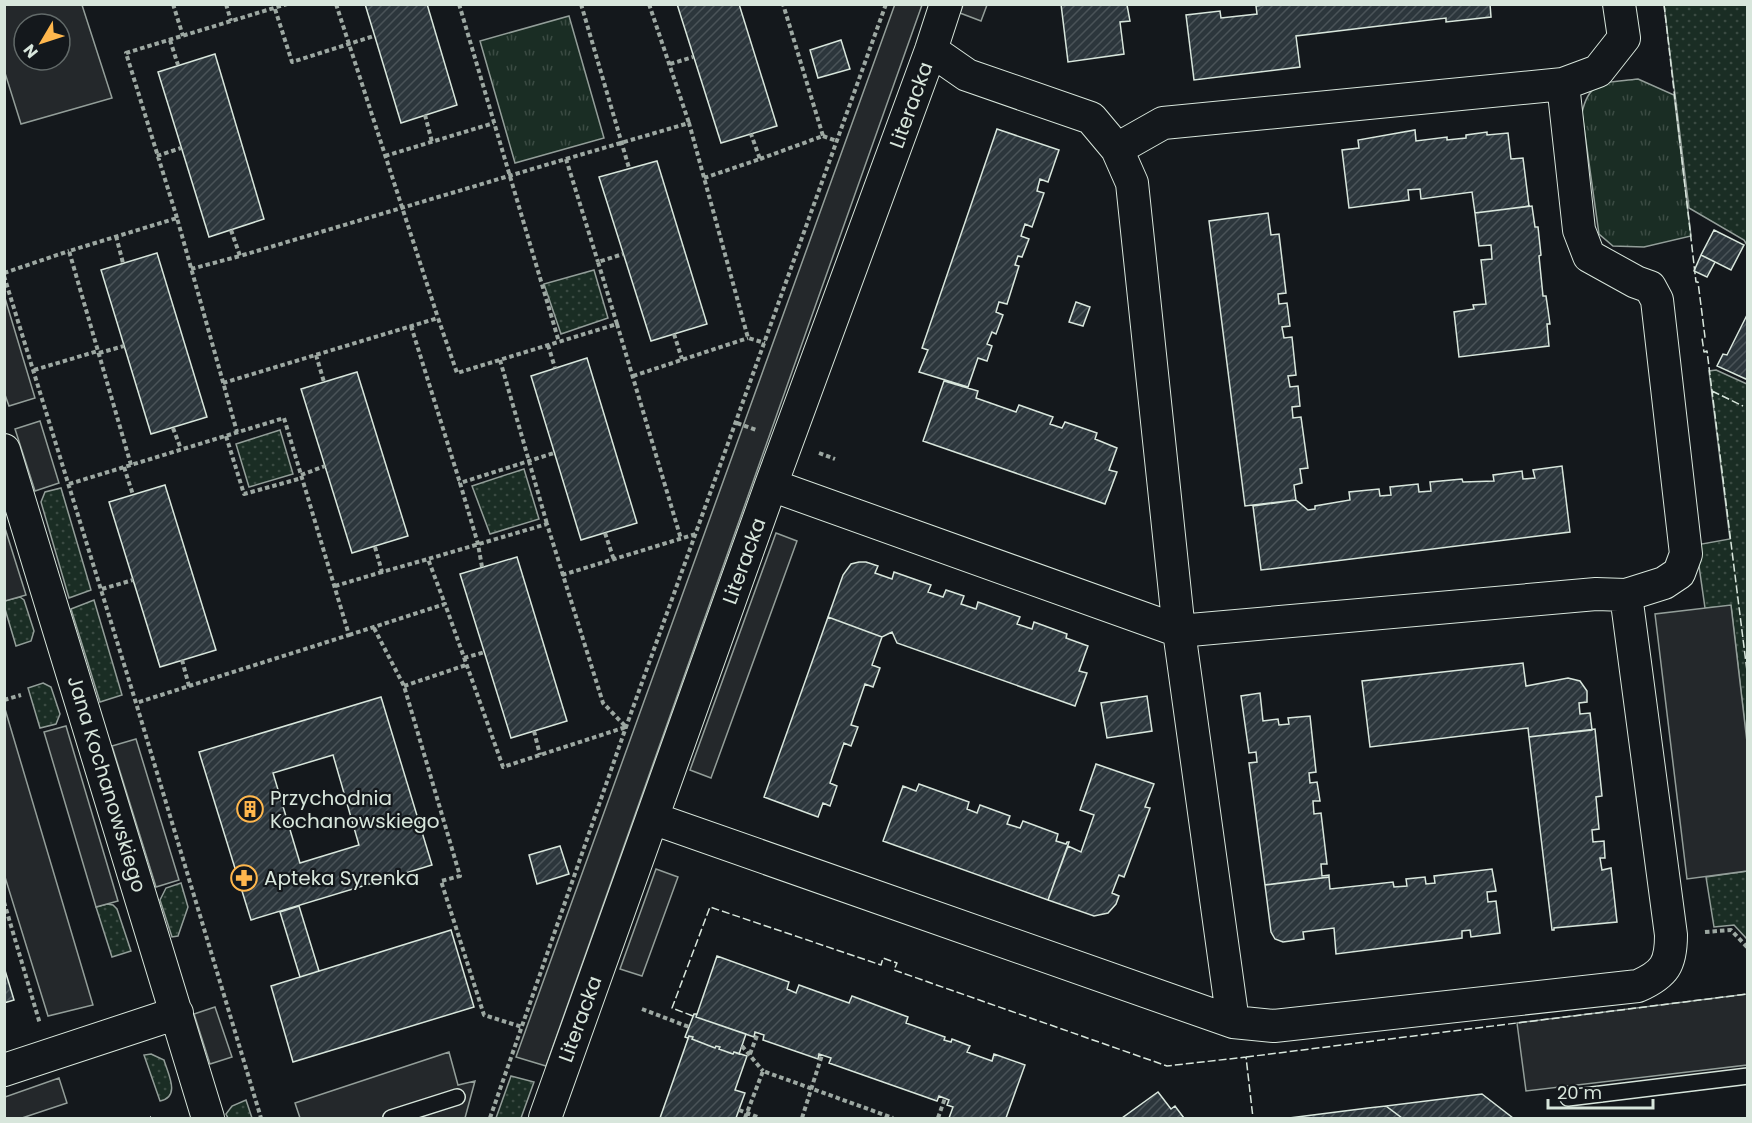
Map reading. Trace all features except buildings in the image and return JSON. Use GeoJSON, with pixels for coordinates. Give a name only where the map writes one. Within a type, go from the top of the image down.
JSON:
{"type":"FeatureCollection","features":[{"type":"Feature","properties":{"kind":"street","name":"Literacka"},"geometry":{"type":"LineString","coordinates":[[545,1119],[771,485],[946,4]]}},
{"type":"Feature","properties":{"kind":"street"},"geometry":{"type":"LineString","coordinates":[[1117,149],[1163,123],[1563,84],[1598,71],[1624,38],[1619,4]]}},
{"type":"Feature","properties":{"kind":"street"},"geometry":{"type":"LineString","coordinates":[[931,50],[967,75],[1091,118],[1117,149],[1132,183],[1179,631],[1233,1022]]}},
{"type":"Feature","properties":{"kind":"street"},"geometry":{"type":"LineString","coordinates":[[771,485],[1179,631],[1596,594],[1626,595],[1664,584],[1679,573],[1686,554],[1657,300],[1650,287],[1636,282],[1589,256],[1579,230],[1563,84]]}},
{"type":"Feature","properties":{"kind":"street","name":"Jana Kochanowskiego"},"geometry":{"type":"LineString","coordinates":[[4,450],[208,1119]]}},
{"type":"Feature","properties":{"kind":"street"},"geometry":{"type":"LineString","coordinates":[[652,818],[1233,1022],[1274,1026],[1638,986],[1652,980],[1665,969],[1671,953],[1671,935],[1626,595]]}},
{"type":"Feature","properties":{"kind":"street"},"geometry":{"type":"LineString","coordinates":[[4,1070],[177,1013]]}},
{"type":"Feature","properties":{"kind":"lane"},"geometry":{"type":"LineString","coordinates":[[1568,1098],[1748,1076]]}},
{"type":"Feature","properties":{"kind":"lane"},"geometry":{"type":"LineString","coordinates":[[391,1119],[457,1097]]}},
{"type":"Feature","properties":{"kind":"path"},"geometry":{"type":"LineString","coordinates":[[173,4],[183,36]]}},
{"type":"Feature","properties":{"kind":"path"},"geometry":{"type":"LineString","coordinates":[[226,4],[231,21]]}},
{"type":"Feature","properties":{"kind":"path"},"geometry":{"type":"LineString","coordinates":[[237,432],[177,218],[126,53],[287,4]]}},
{"type":"Feature","properties":{"kind":"path"},"geometry":{"type":"LineString","coordinates":[[336,4],[457,373],[617,324]]}},
{"type":"Feature","properties":{"kind":"path"},"geometry":{"type":"LineString","coordinates":[[459,4],[559,342]]}},
{"type":"Feature","properties":{"kind":"path"},"geometry":{"type":"LineString","coordinates":[[581,4],[629,168]]}},
{"type":"Feature","properties":{"kind":"path"},"geometry":{"type":"LineString","coordinates":[[650,4],[689,123],[748,338]]}},
{"type":"Feature","properties":{"kind":"path"},"geometry":{"type":"LineString","coordinates":[[783,4],[824,136]]}},
{"type":"Feature","properties":{"kind":"path"},"geometry":{"type":"LineString","coordinates":[[490,1119],[626,727],[886,4]]}},
{"type":"Feature","properties":{"kind":"path"},"geometry":{"type":"LineString","coordinates":[[274,8],[292,62],[374,36]]}},
{"type":"Feature","properties":{"kind":"path"},"geometry":{"type":"LineString","coordinates":[[170,40],[178,65]]}},
{"type":"Feature","properties":{"kind":"path"},"geometry":{"type":"LineString","coordinates":[[670,64],[693,57]]}},
{"type":"Feature","properties":{"kind":"path"},"geometry":{"type":"LineString","coordinates":[[425,115],[432,141]]}},
{"type":"Feature","properties":{"kind":"path"},"geometry":{"type":"LineString","coordinates":[[385,156],[494,123]]}},
{"type":"Feature","properties":{"kind":"path"},"geometry":{"type":"LineString","coordinates":[[191,269],[689,123]]}},
{"type":"Feature","properties":{"kind":"path"},"geometry":{"type":"LineString","coordinates":[[751,134],[760,159]]}},
{"type":"Feature","properties":{"kind":"path"},"geometry":{"type":"LineString","coordinates":[[704,178],[824,136],[837,141]]}},
{"type":"Feature","properties":{"kind":"path"},"geometry":{"type":"LineString","coordinates":[[157,156],[181,148]]}},
{"type":"Feature","properties":{"kind":"path"},"geometry":{"type":"LineString","coordinates":[[566,159],[681,539]]}},
{"type":"Feature","properties":{"kind":"path"},"geometry":{"type":"LineString","coordinates":[[177,218],[69,251],[4,275],[102,589],[261,1119]]}},
{"type":"Feature","properties":{"kind":"path"},"geometry":{"type":"LineString","coordinates":[[231,230],[240,256]]}},
{"type":"Feature","properties":{"kind":"path"},"geometry":{"type":"LineString","coordinates":[[116,237],[123,263]]}},
{"type":"Feature","properties":{"kind":"path"},"geometry":{"type":"LineString","coordinates":[[69,251],[131,465]]}},
{"type":"Feature","properties":{"kind":"path"},"geometry":{"type":"LineString","coordinates":[[598,262],[623,254]]}},
{"type":"Feature","properties":{"kind":"path"},"geometry":{"type":"LineString","coordinates":[[223,383],[438,318]]}},
{"type":"Feature","properties":{"kind":"path"},"geometry":{"type":"LineString","coordinates":[[411,326],[478,544],[482,567]]}},
{"type":"Feature","properties":{"kind":"path"},"geometry":{"type":"LineString","coordinates":[[674,334],[682,360]]}},
{"type":"Feature","properties":{"kind":"path"},"geometry":{"type":"LineString","coordinates":[[633,376],[748,338],[765,343]]}},
{"type":"Feature","properties":{"kind":"path"},"geometry":{"type":"LineString","coordinates":[[548,345],[555,368]]}},
{"type":"Feature","properties":{"kind":"path"},"geometry":{"type":"LineString","coordinates":[[34,370],[124,346]]}},
{"type":"Feature","properties":{"kind":"path"},"geometry":{"type":"LineString","coordinates":[[316,355],[324,382]]}},
{"type":"Feature","properties":{"kind":"path"},"geometry":{"type":"LineString","coordinates":[[500,360],[562,575],[603,703],[626,727]]}},
{"type":"Feature","properties":{"kind":"path"},"geometry":{"type":"LineString","coordinates":[[69,484],[284,418],[349,635]]}},
{"type":"Feature","properties":{"kind":"path"},"geometry":{"type":"LineString","coordinates":[[173,428],[181,449]]}},
{"type":"Feature","properties":{"kind":"path"},"geometry":{"type":"LineString","coordinates":[[226,436],[244,494],[325,466]]}},
{"type":"Feature","properties":{"kind":"path"},"geometry":{"type":"LineString","coordinates":[[460,483],[554,453]]}},
{"type":"Feature","properties":{"kind":"path"},"geometry":{"type":"LineString","coordinates":[[124,467],[134,495]]}},
{"type":"Feature","properties":{"kind":"path"},"geometry":{"type":"LineString","coordinates":[[335,586],[547,524]]}},
{"type":"Feature","properties":{"kind":"path"},"geometry":{"type":"LineString","coordinates":[[605,533],[614,560]]}},
{"type":"Feature","properties":{"kind":"path"},"geometry":{"type":"LineString","coordinates":[[562,575],[696,534]]}},
{"type":"Feature","properties":{"kind":"path"},"geometry":{"type":"LineString","coordinates":[[375,547],[382,572]]}},
{"type":"Feature","properties":{"kind":"path"},"geometry":{"type":"LineString","coordinates":[[428,559],[503,767],[626,727]]}},
{"type":"Feature","properties":{"kind":"path"},"geometry":{"type":"LineString","coordinates":[[102,589],[133,580]]}},
{"type":"Feature","properties":{"kind":"path"},"geometry":{"type":"LineString","coordinates":[[136,703],[445,604]]}},
{"type":"Feature","properties":{"kind":"path"},"geometry":{"type":"LineString","coordinates":[[374,628],[404,686],[460,876],[441,881],[484,1015],[522,1027]]}},
{"type":"Feature","properties":{"kind":"path"},"geometry":{"type":"LineString","coordinates":[[464,658],[485,652]]}},
{"type":"Feature","properties":{"kind":"path"},"geometry":{"type":"LineString","coordinates":[[182,660],[189,686]]}},
{"type":"Feature","properties":{"kind":"path"},"geometry":{"type":"LineString","coordinates":[[404,686],[466,665]]}},
{"type":"Feature","properties":{"kind":"path"},"geometry":{"type":"LineString","coordinates":[[4,700],[21,695]]}},
{"type":"Feature","properties":{"kind":"path"},"geometry":{"type":"LineString","coordinates":[[534,731],[540,755]]}},
{"type":"Feature","properties":{"kind":"path"},"geometry":{"type":"LineString","coordinates":[[4,902],[42,1032]]}},
{"type":"Feature","properties":{"kind":"path"},"geometry":{"type":"LineString","coordinates":[[1671,935],[1731,930],[1748,948]]}},
{"type":"Feature","properties":{"kind":"path"},"geometry":{"type":"LineString","coordinates":[[642,1009],[689,1026]]}},
{"type":"Feature","properties":{"kind":"path"},"geometry":{"type":"LineString","coordinates":[[750,1054],[758,1033]]}},
{"type":"Feature","properties":{"kind":"path"},"geometry":{"type":"LineString","coordinates":[[742,1046],[763,1071],[894,1119]]}},
{"type":"Feature","properties":{"kind":"path"},"geometry":{"type":"LineString","coordinates":[[802,1119],[822,1055]]}},
{"type":"Feature","properties":{"kind":"path"},"geometry":{"type":"LineString","coordinates":[[746,1116],[763,1071]]}},
{"type":"Feature","properties":{"kind":"path"},"geometry":{"type":"LineString","coordinates":[[938,1119],[945,1098]]}},
{"type":"Feature","properties":{"kind":"path"},"geometry":{"type":"LineString","coordinates":[[739,1110],[746,1116],[760,1119]]}},
{"type":"Feature","properties":{"kind":"green space"},"geometry":{"type":"Polygon","coordinates":[[[1664,5],[1747,5],[1747,245],[1744,240],[1689,208],[1664,5]]]}},
{"type":"Feature","properties":{"kind":"green space"},"geometry":{"type":"Polygon","coordinates":[[[569,16],[604,138],[515,163],[480,41],[569,16]]]}},
{"type":"Feature","properties":{"kind":"green space"},"geometry":{"type":"Polygon","coordinates":[[[1638,79],[1674,95],[1691,236],[1644,247],[1613,246],[1599,234],[1582,113],[1589,93],[1601,84],[1638,79]]]}},
{"type":"Feature","properties":{"kind":"green space"},"geometry":{"type":"Polygon","coordinates":[[[594,270],[608,318],[561,334],[544,284],[594,270]]]}},
{"type":"Feature","properties":{"kind":"green space"},"geometry":{"type":"Polygon","coordinates":[[[1716,370],[1747,384],[1747,743],[1731,606],[1705,608],[1696,545],[1730,539],[1709,371],[1716,370]]]}},
{"type":"Feature","properties":{"kind":"green space"},"geometry":{"type":"Polygon","coordinates":[[[280,430],[293,474],[249,487],[236,444],[280,430]]]}},
{"type":"Feature","properties":{"kind":"green space"},"geometry":{"type":"Polygon","coordinates":[[[524,469],[539,519],[490,534],[472,486],[524,469]]]}},
{"type":"Feature","properties":{"kind":"green space"},"geometry":{"type":"Polygon","coordinates":[[[61,488],[91,590],[69,598],[41,502],[45,492],[61,488]]]}},
{"type":"Feature","properties":{"kind":"green space"},"geometry":{"type":"Polygon","coordinates":[[[20,597],[24,600],[34,631],[31,641],[16,646],[4,601],[20,597]]]}},
{"type":"Feature","properties":{"kind":"green space"},"geometry":{"type":"Polygon","coordinates":[[[94,600],[122,695],[100,702],[71,609],[94,600]]]}},
{"type":"Feature","properties":{"kind":"green space"},"geometry":{"type":"Polygon","coordinates":[[[43,683],[51,687],[60,714],[56,724],[40,728],[28,688],[43,683]]]}},
{"type":"Feature","properties":{"kind":"green space"},"geometry":{"type":"Polygon","coordinates":[[[1747,871],[1747,939],[1734,925],[1714,927],[1706,877],[1747,871]]]}},
{"type":"Feature","properties":{"kind":"green space"},"geometry":{"type":"Polygon","coordinates":[[[181,883],[188,907],[178,936],[172,937],[160,900],[166,888],[181,883]]]}},
{"type":"Feature","properties":{"kind":"green space"},"geometry":{"type":"Polygon","coordinates":[[[107,904],[117,909],[131,951],[112,957],[96,907],[107,904]]]}},
{"type":"Feature","properties":{"kind":"green space"},"geometry":{"type":"Polygon","coordinates":[[[151,1054],[164,1060],[170,1078],[172,1090],[170,1095],[160,1101],[144,1055],[151,1054]]]}},
{"type":"Feature","properties":{"kind":"green space"},"geometry":{"type":"Polygon","coordinates":[[[511,1076],[534,1082],[521,1118],[496,1118],[511,1076]]]}},
{"type":"Feature","properties":{"kind":"green space"},"geometry":{"type":"Polygon","coordinates":[[[246,1100],[252,1118],[228,1118],[226,1114],[232,1106],[246,1100]]]}},
{"type":"Feature","properties":{"kind":"shaded area"},"geometry":{"type":"Polygon","coordinates":[[[895,4],[922,5],[546,1066],[516,1057],[895,4]]]}},
{"type":"Feature","properties":{"kind":"shaded area"},"geometry":{"type":"Polygon","coordinates":[[[4,5],[82,5],[112,98],[21,124],[5,73],[4,5]]]}},
{"type":"Feature","properties":{"kind":"shaded area"},"geometry":{"type":"Polygon","coordinates":[[[963,5],[987,5],[981,21],[960,13],[963,5]]]}},
{"type":"Feature","properties":{"kind":"shaded area"},"geometry":{"type":"Polygon","coordinates":[[[5,298],[35,398],[9,406],[4,392],[5,298]]]}},
{"type":"Feature","properties":{"kind":"shaded area"},"geometry":{"type":"Polygon","coordinates":[[[40,421],[59,483],[35,491],[15,429],[40,421]]]}},
{"type":"Feature","properties":{"kind":"shaded area"},"geometry":{"type":"Polygon","coordinates":[[[4,525],[26,595],[5,601],[4,601],[4,525]]]}},
{"type":"Feature","properties":{"kind":"shaded area"},"geometry":{"type":"Polygon","coordinates":[[[776,533],[797,541],[711,778],[690,770],[776,533]]]}},
{"type":"Feature","properties":{"kind":"shaded area"},"geometry":{"type":"Polygon","coordinates":[[[1731,605],[1747,742],[1747,871],[1687,879],[1655,614],[1731,605]]]}},
{"type":"Feature","properties":{"kind":"shaded area"},"geometry":{"type":"Polygon","coordinates":[[[5,709],[93,1005],[48,1016],[5,877],[5,709]]]}},
{"type":"Feature","properties":{"kind":"shaded area"},"geometry":{"type":"Polygon","coordinates":[[[66,726],[118,901],[96,907],[44,732],[66,726]]]}},
{"type":"Feature","properties":{"kind":"shaded area"},"geometry":{"type":"Polygon","coordinates":[[[136,739],[179,880],[156,887],[112,746],[136,739]]]}},
{"type":"Feature","properties":{"kind":"shaded area"},"geometry":{"type":"Polygon","coordinates":[[[656,869],[678,877],[642,976],[620,969],[656,869]]]}},
{"type":"Feature","properties":{"kind":"shaded area"},"geometry":{"type":"Polygon","coordinates":[[[1747,994],[1747,1065],[1526,1091],[1517,1023],[1747,994]]]}},
{"type":"Feature","properties":{"kind":"shaded area"},"geometry":{"type":"Polygon","coordinates":[[[215,1007],[232,1057],[210,1064],[194,1014],[215,1007]]]}},
{"type":"Feature","properties":{"kind":"shaded area"},"geometry":{"type":"Polygon","coordinates":[[[449,1052],[458,1085],[475,1081],[465,1118],[300,1118],[295,1103],[449,1052]]]}},
{"type":"Feature","properties":{"kind":"shaded area"},"geometry":{"type":"Polygon","coordinates":[[[59,1078],[67,1103],[22,1118],[5,1118],[5,1097],[59,1078]]]}},
{"type":"Feature","properties":{"kind":"fence"},"geometry":{"type":"LineString","coordinates":[[1664,4],[1696,282],[1698,282],[1705,337],[1702,338],[1704,352],[1707,351],[1748,679]]}},
{"type":"Feature","properties":{"kind":"fence"},"geometry":{"type":"LineString","coordinates":[[1712,391],[1743,406]]}},
{"type":"Feature","properties":{"kind":"fence"},"geometry":{"type":"LineString","coordinates":[[693,1016],[672,1008],[710,907],[881,965],[883,958],[897,963],[894,970],[1167,1066],[1246,1057],[1253,1118]]}},
{"type":"Feature","properties":{"kind":"fence"},"geometry":{"type":"LineString","coordinates":[[1246,1057],[1748,994]]}},
{"type":"Feature","properties":{"kind":"place","name":"Przychodnia Kochanowskiego"},"geometry":{"type":"Point","coordinates":[250,809]}},
{"type":"Feature","properties":{"kind":"place","name":"Apteka Syrenka"},"geometry":{"type":"Point","coordinates":[244,878]}}]}
